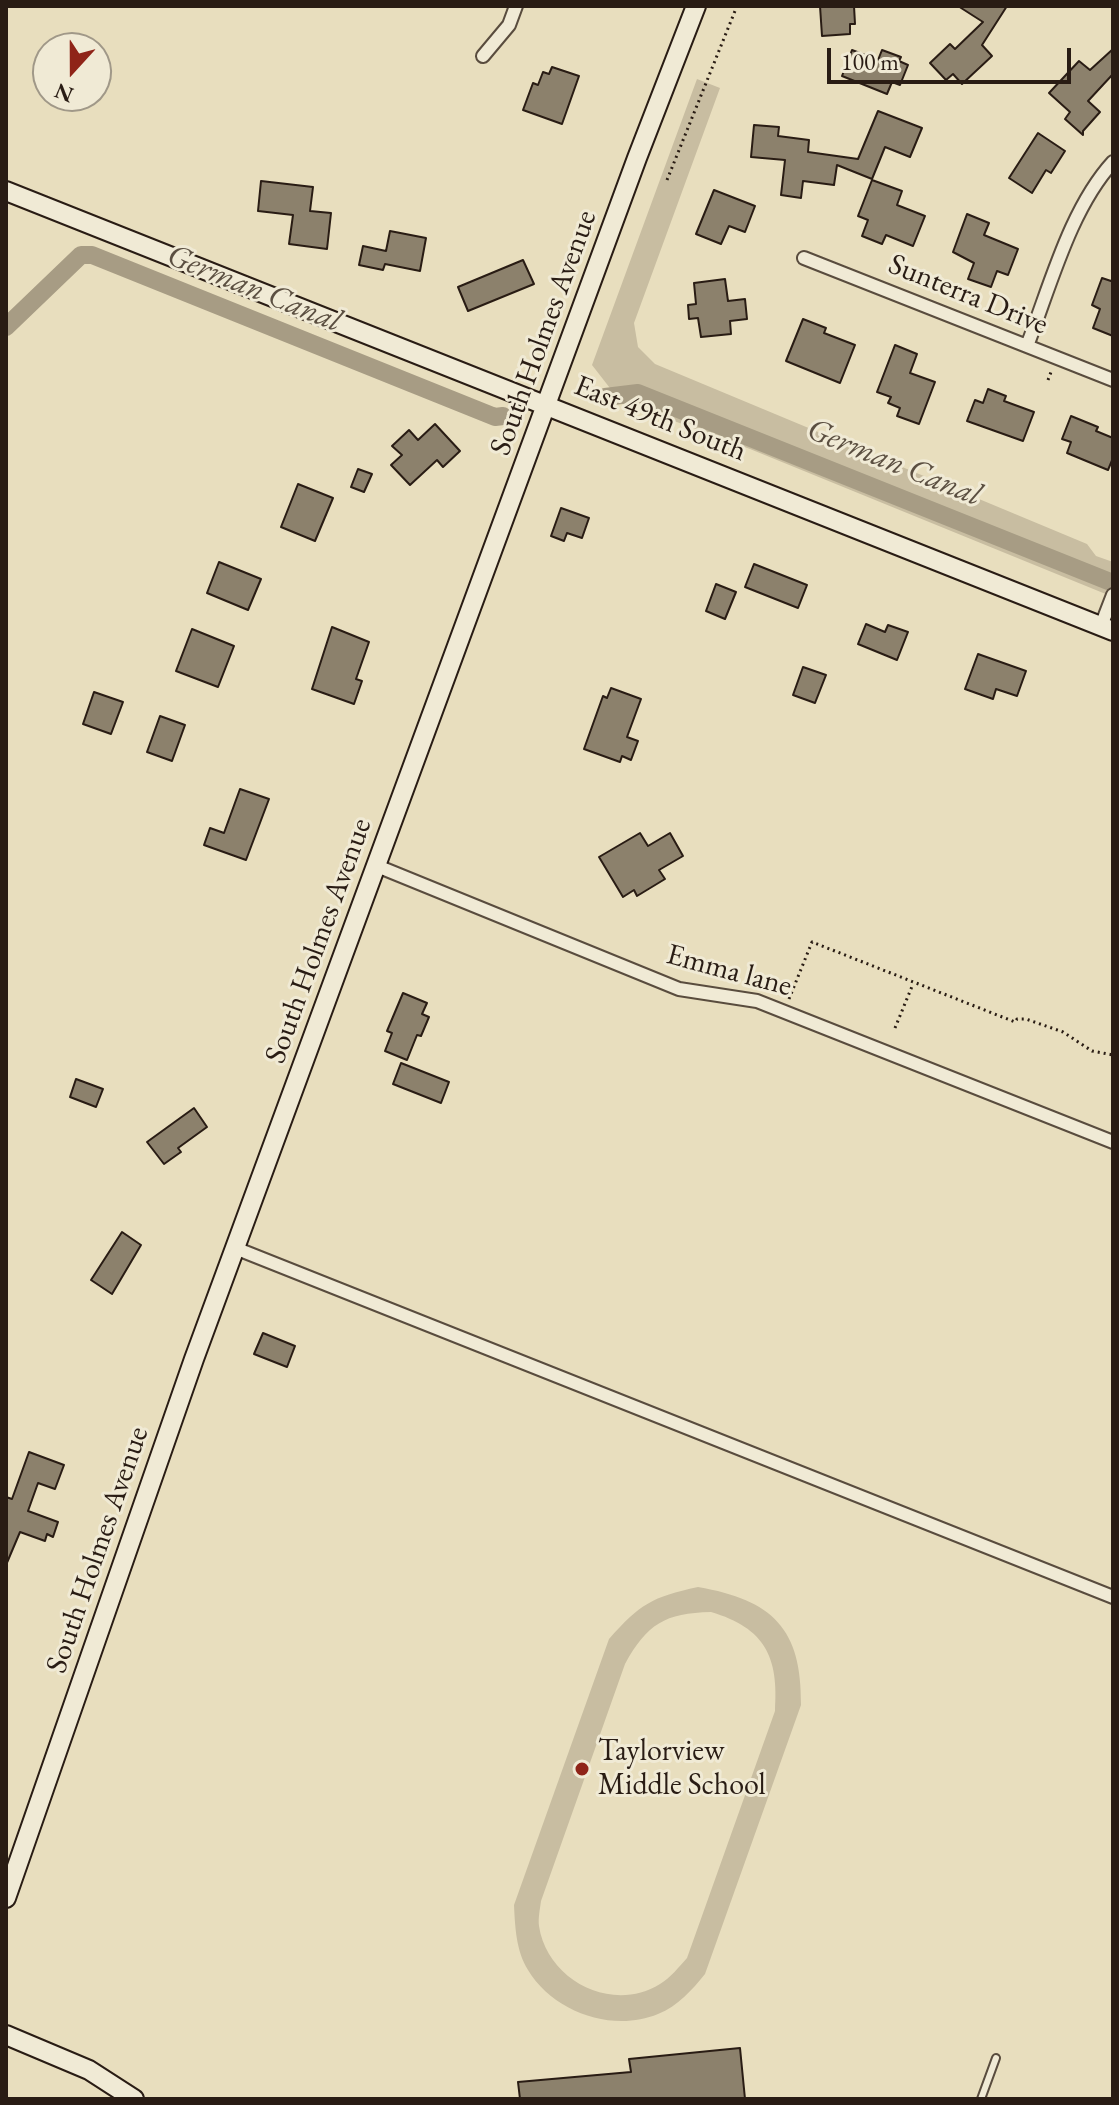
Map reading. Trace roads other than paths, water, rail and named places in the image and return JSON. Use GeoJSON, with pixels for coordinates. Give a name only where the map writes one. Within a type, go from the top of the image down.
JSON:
{"type":"FeatureCollection","features":[{"type":"Feature","properties":{"kind":"street"},"geometry":{"type":"LineString","coordinates":[[483,56],[509,25],[516,6]]}},
{"type":"Feature","properties":{"kind":"street","name":"South Holmes Avenue"},"geometry":{"type":"LineString","coordinates":[[6,1898],[235,1248],[637,158],[696,6]]}},
{"type":"Feature","properties":{"kind":"street"},"geometry":{"type":"LineString","coordinates":[[1027,346],[1071,233],[1092,189],[1113,162]]}},
{"type":"Feature","properties":{"kind":"street","name":"East 49th South"},"geometry":{"type":"LineString","coordinates":[[6,191],[1107,628]]}},
{"type":"Feature","properties":{"kind":"street","name":"Sunterra Drive"},"geometry":{"type":"LineString","coordinates":[[804,258],[1113,380]]}},
{"type":"Feature","properties":{"kind":"street"},"geometry":{"type":"LineString","coordinates":[[1107,628],[1113,596]]}},
{"type":"Feature","properties":{"kind":"street","name":"Emma lane"},"geometry":{"type":"LineString","coordinates":[[377,866],[679,989],[757,1001],[1113,1142]]}},
{"type":"Feature","properties":{"kind":"street"},"geometry":{"type":"LineString","coordinates":[[235,1248],[1113,1597]]}},
{"type":"Feature","properties":{"kind":"street"},"geometry":{"type":"LineString","coordinates":[[6,2035],[89,2070],[134,2099]]}},
{"type":"Feature","properties":{"kind":"lane"},"geometry":{"type":"LineString","coordinates":[[981,2099],[996,2058]]}},
{"type":"Feature","properties":{"kind":"waterway","name":"German Canal"},"geometry":{"type":"LineString","coordinates":[[6,327],[81,255],[92,255],[495,417],[503,416]]}},
{"type":"Feature","properties":{"kind":"waterway","name":"German Canal"},"geometry":{"type":"LineString","coordinates":[[605,397],[638,393],[1113,583]]}},
{"type":"Feature","properties":{"kind":"place","name":"Taylorview Middle School"},"geometry":{"type":"Point","coordinates":[582,1769]}}]}
